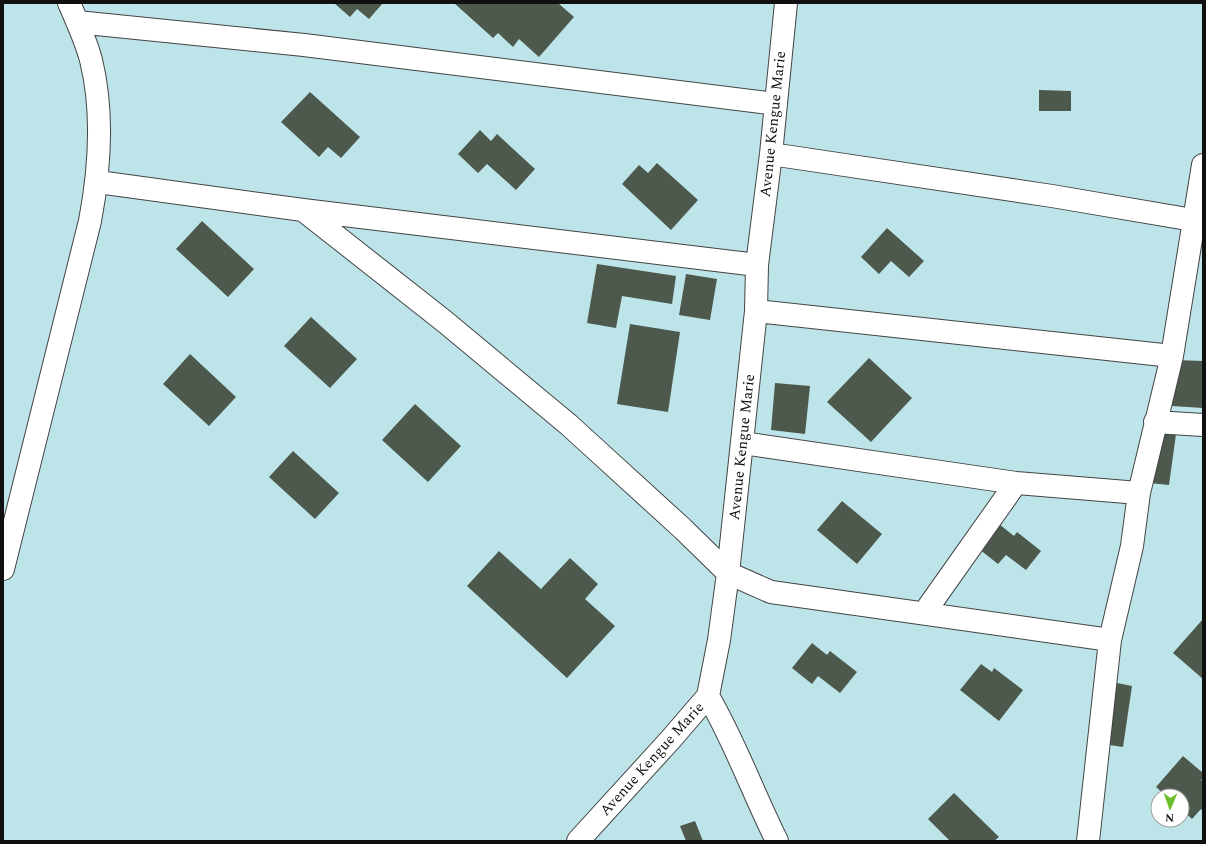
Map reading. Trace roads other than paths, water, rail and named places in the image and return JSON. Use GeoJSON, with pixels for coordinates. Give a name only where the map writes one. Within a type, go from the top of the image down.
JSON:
{"type":"FeatureCollection","features":[{"type":"Feature","properties":{"kind":"street","name":"Avenue Kengue Marie"},"geometry":{"type":"LineString","coordinates":[[578,841],[671,740],[708,696],[719,640],[743,443],[756,311],[757,265],[771,154],[786,3]]}},
{"type":"Feature","properties":{"kind":"street"},"geometry":{"type":"LineString","coordinates":[[3,569],[90,221],[98,182],[99,123],[96,92],[91,60],[73,12],[312,46],[776,104]]}},
{"type":"Feature","properties":{"kind":"street"},"geometry":{"type":"LineString","coordinates":[[771,154],[1052,196],[1193,220]]}},
{"type":"Feature","properties":{"kind":"street"},"geometry":{"type":"LineString","coordinates":[[1088,841],[1110,640],[1132,546],[1139,494],[1172,356],[1203,165]]}},
{"type":"Feature","properties":{"kind":"street"},"geometry":{"type":"LineString","coordinates":[[98,182],[303,210],[757,265]]}},
{"type":"Feature","properties":{"kind":"street"},"geometry":{"type":"LineString","coordinates":[[303,210],[438,316],[569,425],[683,529],[728,574],[771,592],[839,603],[924,613],[1110,640]]}},
{"type":"Feature","properties":{"kind":"street"},"geometry":{"type":"LineString","coordinates":[[756,311],[1172,356]]}},
{"type":"Feature","properties":{"kind":"street"},"geometry":{"type":"LineString","coordinates":[[1155,422],[1203,425]]}},
{"type":"Feature","properties":{"kind":"street"},"geometry":{"type":"LineString","coordinates":[[743,443],[1016,484],[1139,494]]}},
{"type":"Feature","properties":{"kind":"street"},"geometry":{"type":"LineString","coordinates":[[924,613],[1016,484]]}},
{"type":"Feature","properties":{"kind":"street"},"geometry":{"type":"LineString","coordinates":[[708,696],[724,724],[757,802],[777,841]]}}]}
